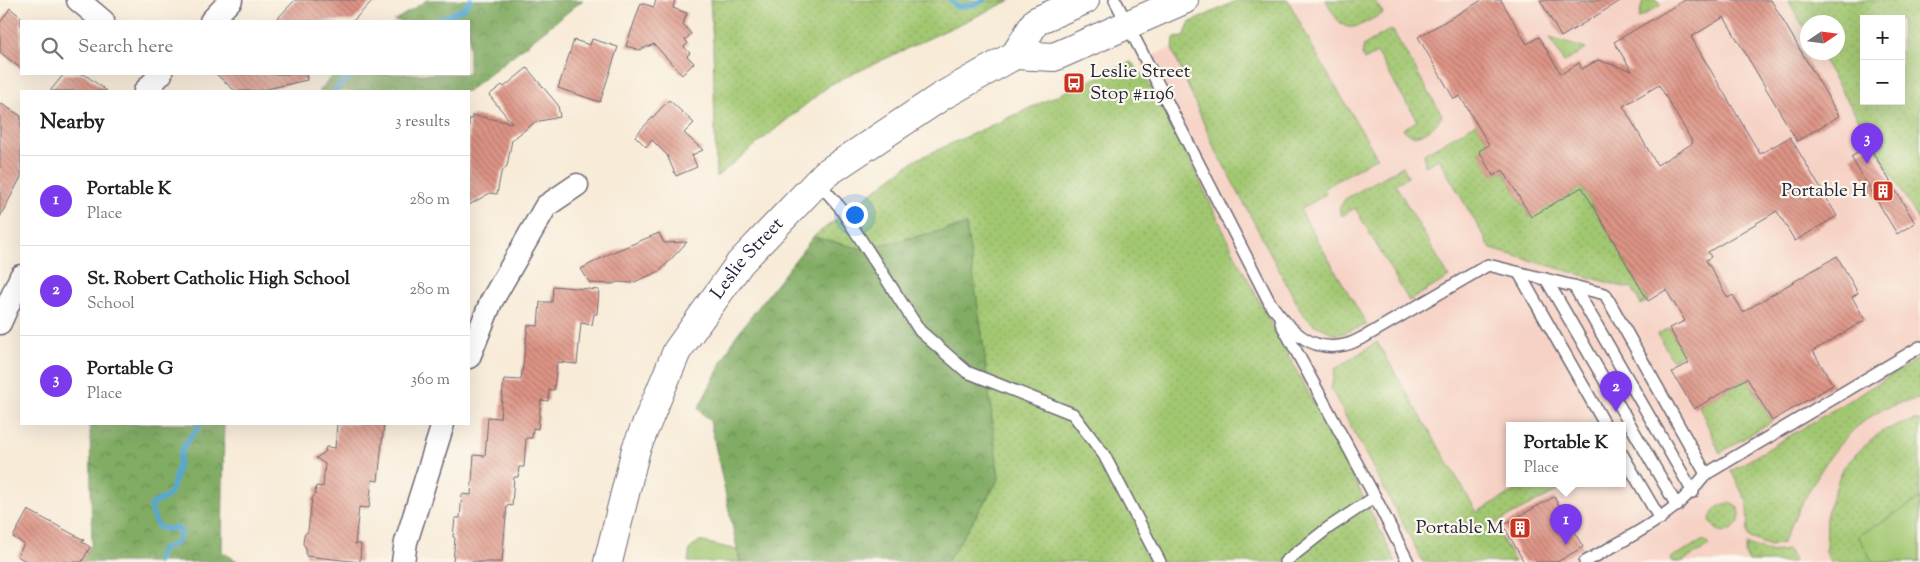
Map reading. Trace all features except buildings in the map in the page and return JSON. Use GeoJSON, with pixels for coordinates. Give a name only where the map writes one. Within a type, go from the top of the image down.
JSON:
{"type":"FeatureCollection","features":[{"type":"Feature","properties":{"kind":"main road","name":"Leslie Street"},"geometry":{"type":"LineString","coordinates":[[608,562],[636,449],[677,351],[740,263],[825,174],[942,96],[1015,55],[1036,21],[1085,0]]}},
{"type":"Feature","properties":{"kind":"main road"},"geometry":{"type":"LineString","coordinates":[[1015,55],[1054,57],[1184,0]]}},
{"type":"Feature","properties":{"kind":"street"},"geometry":{"type":"LineString","coordinates":[[78,0],[102,20]]}},
{"type":"Feature","properties":{"kind":"street"},"geometry":{"type":"LineString","coordinates":[[212,20],[231,0]]}},
{"type":"Feature","properties":{"kind":"street"},"geometry":{"type":"LineString","coordinates":[[470,354],[491,302],[546,206],[577,185]]}},
{"type":"Feature","properties":{"kind":"street"},"geometry":{"type":"LineString","coordinates":[[0,323],[20,278]]}},
{"type":"Feature","properties":{"kind":"street"},"geometry":{"type":"LineString","coordinates":[[403,562],[406,542],[443,425]]}},
{"type":"Feature","properties":{"kind":"lane"},"geometry":{"type":"LineString","coordinates":[[1115,0],[1270,303],[1408,562]]}},
{"type":"Feature","properties":{"kind":"lane"},"geometry":{"type":"LineString","coordinates":[[818,182],[845,215],[920,331],[967,372],[1073,414],[1104,456],[1160,562]]}},
{"type":"Feature","properties":{"kind":"lane"},"geometry":{"type":"LineString","coordinates":[[1270,303],[1291,329],[1303,338],[1316,344],[1331,347],[1346,345],[1366,336],[1488,265],[1604,294],[1706,474]]}},
{"type":"Feature","properties":{"kind":"lane"},"geometry":{"type":"LineString","coordinates":[[1519,272],[1604,422]]}},
{"type":"Feature","properties":{"kind":"lane"},"geometry":{"type":"LineString","coordinates":[[1546,279],[1677,506]]}},
{"type":"Feature","properties":{"kind":"lane"},"geometry":{"type":"LineString","coordinates":[[1574,286],[1692,492]]}},
{"type":"Feature","properties":{"kind":"lane"},"geometry":{"type":"LineString","coordinates":[[1585,562],[1660,519],[1692,492],[1706,474],[1920,347]]}},
{"type":"Feature","properties":{"kind":"lane"},"geometry":{"type":"LineString","coordinates":[[1626,461],[1660,519]]}},
{"type":"Feature","properties":{"kind":"lane"},"geometry":{"type":"LineString","coordinates":[[1285,562],[1328,528],[1375,497]]}},
{"type":"Feature","properties":{"kind":"shaded area"},"geometry":{"type":"Polygon","coordinates":[[[1285,0],[1788,0],[1800,21],[1800,60],[1823,60],[1920,222],[1920,562],[1385,562],[1158,93],[1140,61],[1285,0]]]}},
{"type":"Feature","properties":{"kind":"green space"},"geometry":{"type":"Polygon","coordinates":[[[427,0],[583,0],[469,90],[320,90],[334,75],[470,75],[470,20],[396,20],[427,0]]]}},
{"type":"Feature","properties":{"kind":"green space"},"geometry":{"type":"Polygon","coordinates":[[[710,0],[1011,0],[831,84],[716,177],[713,43],[710,0]]]}},
{"type":"Feature","properties":{"kind":"green space"},"geometry":{"type":"Polygon","coordinates":[[[1238,0],[1288,0],[1318,57],[1377,157],[1323,189],[1326,194],[1300,210],[1367,325],[1337,335],[1313,324],[1302,313],[1213,145],[1173,51],[1174,38],[1184,37],[1189,23],[1238,0]]]}},
{"type":"Feature","properties":{"kind":"green space"},"geometry":{"type":"Polygon","coordinates":[[[1326,0],[1374,0],[1383,13],[1356,27],[1349,27],[1338,20],[1326,0]]]}},
{"type":"Feature","properties":{"kind":"green space"},"geometry":{"type":"Polygon","coordinates":[[[1643,0],[1658,0],[1661,5],[1639,18],[1643,0]]]}},
{"type":"Feature","properties":{"kind":"green space"},"geometry":{"type":"Polygon","coordinates":[[[1788,0],[1920,0],[1920,222],[1823,60],[1845,60],[1845,15],[1800,15],[1800,21],[1788,0]]]}},
{"type":"Feature","properties":{"kind":"green space"},"geometry":{"type":"Polygon","coordinates":[[[1388,31],[1393,31],[1442,115],[1435,125],[1421,134],[1412,135],[1403,129],[1417,121],[1377,53],[1364,60],[1362,54],[1364,45],[1388,31]]]}},
{"type":"Feature","properties":{"kind":"green space"},"geometry":{"type":"Polygon","coordinates":[[[1550,38],[1586,49],[1564,62],[1550,38]]]}},
{"type":"Feature","properties":{"kind":"green space"},"geometry":{"type":"Polygon","coordinates":[[[1131,62],[1158,93],[1239,263],[1350,471],[1396,562],[947,562],[999,479],[966,225],[863,249],[813,237],[915,160],[1131,62]]]}},
{"type":"Feature","properties":{"kind":"green space"},"geometry":{"type":"Polygon","coordinates":[[[1477,123],[1489,145],[1479,151],[1493,175],[1503,170],[1530,217],[1582,187],[1648,301],[1641,305],[1632,287],[1627,288],[1491,249],[1439,159],[1425,166],[1424,154],[1477,123]]]}},
{"type":"Feature","properties":{"kind":"green space"},"geometry":{"type":"Polygon","coordinates":[[[1403,166],[1408,177],[1395,184],[1449,277],[1409,301],[1355,208],[1342,216],[1339,209],[1345,199],[1403,166]]]}},
{"type":"Feature","properties":{"kind":"green space"},"geometry":{"type":"Polygon","coordinates":[[[966,225],[983,341],[999,479],[947,562],[740,562],[710,421],[698,409],[735,337],[813,237],[863,249],[966,225]]]}},
{"type":"Feature","properties":{"kind":"green space"},"geometry":{"type":"Polygon","coordinates":[[[1669,328],[1683,354],[1672,360],[1658,334],[1669,328]]]}},
{"type":"Feature","properties":{"kind":"green space"},"geometry":{"type":"Polygon","coordinates":[[[1377,342],[1477,512],[1523,487],[1565,487],[1494,524],[1515,562],[1423,562],[1331,389],[1335,369],[1377,342]]]}},
{"type":"Feature","properties":{"kind":"green space"},"geometry":{"type":"Polygon","coordinates":[[[1920,358],[1920,399],[1893,405],[1870,417],[1851,433],[1819,473],[1782,543],[1770,546],[1750,538],[1748,534],[1747,502],[1731,471],[1920,358]]]}},
{"type":"Feature","properties":{"kind":"green space"},"geometry":{"type":"Polygon","coordinates":[[[1747,378],[1772,421],[1720,453],[1699,406],[1747,378]]]}},
{"type":"Feature","properties":{"kind":"green space"},"geometry":{"type":"Polygon","coordinates":[[[1914,420],[1920,420],[1920,562],[1830,562],[1826,551],[1827,513],[1842,469],[1882,431],[1914,420]]]}},
{"type":"Feature","properties":{"kind":"green space"},"geometry":{"type":"Polygon","coordinates":[[[90,425],[224,425],[222,552],[239,562],[82,562],[92,543],[90,425]]]}},
{"type":"Feature","properties":{"kind":"green space"},"geometry":{"type":"Polygon","coordinates":[[[1920,499],[1920,562],[1873,562],[1858,536],[1920,499]]]}},
{"type":"Feature","properties":{"kind":"green space"},"geometry":{"type":"Polygon","coordinates":[[[1729,503],[1738,507],[1740,515],[1739,522],[1735,527],[1725,532],[1714,526],[1710,519],[1717,508],[1729,503]]]}},
{"type":"Feature","properties":{"kind":"green space"},"geometry":{"type":"Polygon","coordinates":[[[1704,540],[1709,546],[1681,562],[1672,562],[1670,558],[1704,540]]]}},
{"type":"Feature","properties":{"kind":"green space"},"geometry":{"type":"Polygon","coordinates":[[[699,541],[737,550],[740,562],[688,562],[690,549],[699,541]]]}},
{"type":"Feature","properties":{"kind":"green space"},"geometry":{"type":"Polygon","coordinates":[[[1747,544],[1772,552],[1788,550],[1795,562],[1749,562],[1745,553],[1747,544]]]}},
{"type":"Feature","properties":{"kind":"waterway"},"geometry":{"type":"LineString","coordinates":[[437,20],[463,9],[471,0]]}},
{"type":"Feature","properties":{"kind":"waterway"},"geometry":{"type":"LineString","coordinates":[[951,0],[957,7],[976,4],[984,0]]}},
{"type":"Feature","properties":{"kind":"waterway"},"geometry":{"type":"LineString","coordinates":[[336,90],[354,75]]}},
{"type":"Feature","properties":{"kind":"waterway"},"geometry":{"type":"LineString","coordinates":[[158,562],[162,549],[175,543],[181,531],[177,528],[165,529],[158,526],[155,522],[151,506],[170,493],[182,450],[199,425]]}},
{"type":"Feature","properties":{"kind":"place","name":"Leslie Street Stop #1196"},"geometry":{"type":"Point","coordinates":[1074,83]}},
{"type":"Feature","properties":{"kind":"place","name":"Portable G"},"geometry":{"type":"Point","coordinates":[1867,164]}},
{"type":"Feature","properties":{"kind":"place","name":"Portable H"},"geometry":{"type":"Point","coordinates":[1883,191]}},
{"type":"Feature","properties":{"kind":"place","name":"St. Robert Catholic High School"},"geometry":{"type":"Point","coordinates":[1616,412]}},
{"type":"Feature","properties":{"kind":"place","name":"Portable M"},"geometry":{"type":"Point","coordinates":[1520,528]}},
{"type":"Feature","properties":{"kind":"place","name":"Portable K"},"geometry":{"type":"Point","coordinates":[1566,545]}}]}
